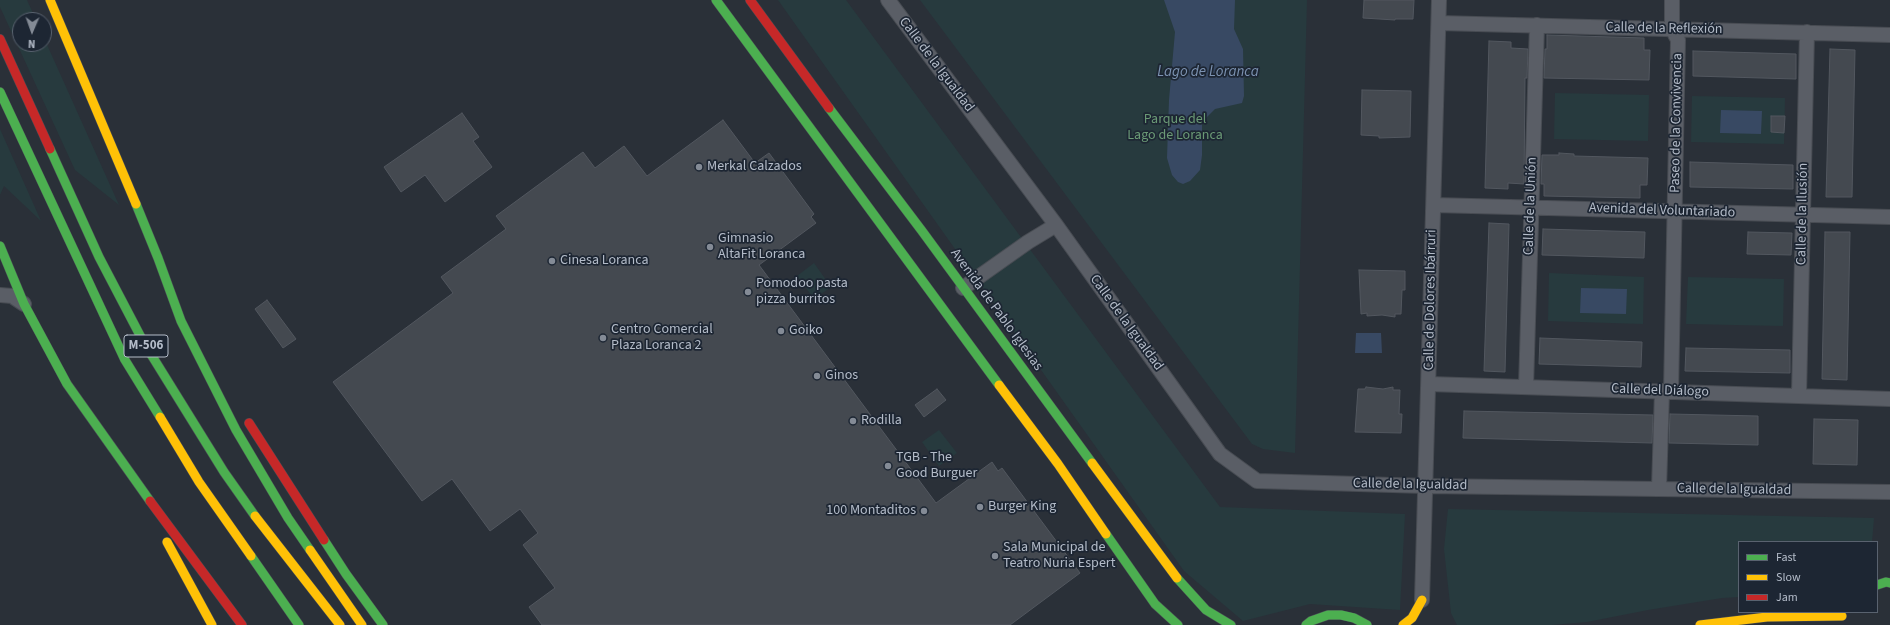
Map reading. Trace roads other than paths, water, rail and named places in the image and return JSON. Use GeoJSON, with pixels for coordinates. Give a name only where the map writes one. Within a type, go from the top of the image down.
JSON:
{"type":"FeatureCollection","features":[{"type":"Feature","properties":{"kind":"main road"},"geometry":{"type":"LineString","coordinates":[[45,0],[64,36]]}},
{"type":"Feature","properties":{"kind":"main road"},"geometry":{"type":"LineString","coordinates":[[50,0],[158,258],[181,321],[236,430],[288,518],[362,625]]}},
{"type":"Feature","properties":{"kind":"main road"},"geometry":{"type":"LineString","coordinates":[[716,0],[1058,464],[1155,604],[1178,625]]}},
{"type":"Feature","properties":{"kind":"main road","name":"Avenida de Pablo Iglesias"},"geometry":{"type":"LineString","coordinates":[[750,0],[922,231],[1174,575],[1206,610],[1231,625]]}},
{"type":"Feature","properties":{"kind":"main road","name":"M-506"},"geometry":{"type":"LineString","coordinates":[[0,39],[99,257],[144,343],[224,472],[267,533],[340,625]]}},
{"type":"Feature","properties":{"kind":"main road","name":"M-506"},"geometry":{"type":"LineString","coordinates":[[0,92],[125,360],[199,482],[299,625]]}},
{"type":"Feature","properties":{"kind":"main road"},"geometry":{"type":"LineString","coordinates":[[0,246],[24,304],[67,384],[124,466],[242,625]]}},
{"type":"Feature","properties":{"kind":"main road"},"geometry":{"type":"LineString","coordinates":[[158,258],[225,385]]}},
{"type":"Feature","properties":{"kind":"main road"},"geometry":{"type":"LineString","coordinates":[[242,412],[346,574],[383,625]]}},
{"type":"Feature","properties":{"kind":"main road"},"geometry":{"type":"LineString","coordinates":[[124,466],[212,625]]}},
{"type":"Feature","properties":{"kind":"main road"},"geometry":{"type":"LineString","coordinates":[[1878,585],[1886,582],[1890,583]]}},
{"type":"Feature","properties":{"kind":"main road","name":"Calle de Dolores Ibárruri"},"geometry":{"type":"LineString","coordinates":[[1422,600],[1422,619]]}},
{"type":"Feature","properties":{"kind":"main road","name":"Calle de Dolores Ibárruri"},"geometry":{"type":"LineString","coordinates":[[1403,625],[1412,618],[1422,600]]}},
{"type":"Feature","properties":{"kind":"main road"},"geometry":{"type":"LineString","coordinates":[[1700,625],[1767,617],[1843,614],[1840,625]]}},
{"type":"Feature","properties":{"kind":"main road"},"geometry":{"type":"LineString","coordinates":[[1306,625],[1311,621],[1328,615],[1342,615],[1354,618],[1367,625]]}},
{"type":"Feature","properties":{"kind":"street","name":"Calle de la Igualdad"},"geometry":{"type":"LineString","coordinates":[[888,0],[1056,225],[1220,454],[1257,481],[1426,486],[1890,492]]}},
{"type":"Feature","properties":{"kind":"street","name":"Calle de Dolores Ibárruri"},"geometry":{"type":"LineString","coordinates":[[1422,600],[1439,0]]}},
{"type":"Feature","properties":{"kind":"street","name":"Paseo de la Convivencia"},"geometry":{"type":"LineString","coordinates":[[1659,489],[1666,391],[1675,211],[1678,40],[1672,29],[1672,0]]}},
{"type":"Feature","properties":{"kind":"street","name":"Calle de la Reflexión"},"geometry":{"type":"LineString","coordinates":[[1439,23],[1890,35]]}},
{"type":"Feature","properties":{"kind":"street","name":"Calle de la Unión"},"geometry":{"type":"LineString","coordinates":[[1526,387],[1537,26]]}},
{"type":"Feature","properties":{"kind":"street","name":"Calle de la Ilusión"},"geometry":{"type":"LineString","coordinates":[[1799,395],[1807,32]]}},
{"type":"Feature","properties":{"kind":"street","name":"Avenida del Voluntariado"},"geometry":{"type":"LineString","coordinates":[[1434,205],[1890,217]]}},
{"type":"Feature","properties":{"kind":"street"},"geometry":{"type":"LineString","coordinates":[[963,288],[1032,239],[1056,225]]}},
{"type":"Feature","properties":{"kind":"street"},"geometry":{"type":"LineString","coordinates":[[0,295],[12,296],[24,304]]}},
{"type":"Feature","properties":{"kind":"street","name":"Calle del Diálogo"},"geometry":{"type":"LineString","coordinates":[[1429,384],[1890,399]]}},
{"type":"Feature","properties":{"kind":"water","name":"Lago de Loranca"},"geometry":{"type":"Polygon","coordinates":[[[1164,0],[1235,0],[1234,29],[1243,49],[1244,96],[1242,103],[1215,109],[1207,117],[1202,124],[1202,155],[1200,170],[1190,181],[1183,184],[1178,182],[1172,175],[1167,158],[1169,100],[1175,32],[1164,0]]]}},
{"type":"Feature","properties":{"kind":"water"},"geometry":{"type":"Polygon","coordinates":[[[1721,110],[1762,111],[1761,134],[1720,133],[1721,110]]]}},
{"type":"Feature","properties":{"kind":"water"},"geometry":{"type":"Polygon","coordinates":[[[1581,288],[1627,289],[1626,314],[1580,313],[1581,288]]]}},
{"type":"Feature","properties":{"kind":"water"},"geometry":{"type":"Polygon","coordinates":[[[1356,333],[1381,333],[1382,353],[1355,353],[1356,333]]]}},
{"type":"Feature","properties":{"kind":"place","name":"Merkal Calzados"},"geometry":{"type":"Point","coordinates":[699,167]}},
{"type":"Feature","properties":{"kind":"place","name":"Gimnasio AltaFit Loranca"},"geometry":{"type":"Point","coordinates":[710,247]}},
{"type":"Feature","properties":{"kind":"place","name":"Cinesa Loranca"},"geometry":{"type":"Point","coordinates":[552,261]}},
{"type":"Feature","properties":{"kind":"place","name":"Pomodoo pasta pizza burritos"},"geometry":{"type":"Point","coordinates":[748,292]}},
{"type":"Feature","properties":{"kind":"place","name":"Goiko"},"geometry":{"type":"Point","coordinates":[781,331]}},
{"type":"Feature","properties":{"kind":"place","name":"Centro Comercial Plaza Loranca 2"},"geometry":{"type":"Point","coordinates":[603,338]}},
{"type":"Feature","properties":{"kind":"place","name":"Ginos"},"geometry":{"type":"Point","coordinates":[817,376]}},
{"type":"Feature","properties":{"kind":"place","name":"Rodilla"},"geometry":{"type":"Point","coordinates":[853,421]}},
{"type":"Feature","properties":{"kind":"place","name":"TGB - The Good Burguer"},"geometry":{"type":"Point","coordinates":[888,466]}},
{"type":"Feature","properties":{"kind":"place","name":"Burger King"},"geometry":{"type":"Point","coordinates":[980,507]}},
{"type":"Feature","properties":{"kind":"place","name":"100 Montaditos"},"geometry":{"type":"Point","coordinates":[924,511]}},
{"type":"Feature","properties":{"kind":"place","name":"Sala Municipal de Teatro Nuria Espert"},"geometry":{"type":"Point","coordinates":[995,556]}},
{"type":"Feature","properties":{"kind":"park label","name":"Parque del Lago de Loranca"},"geometry":{"type":"Point","coordinates":[1175,128]}}]}
